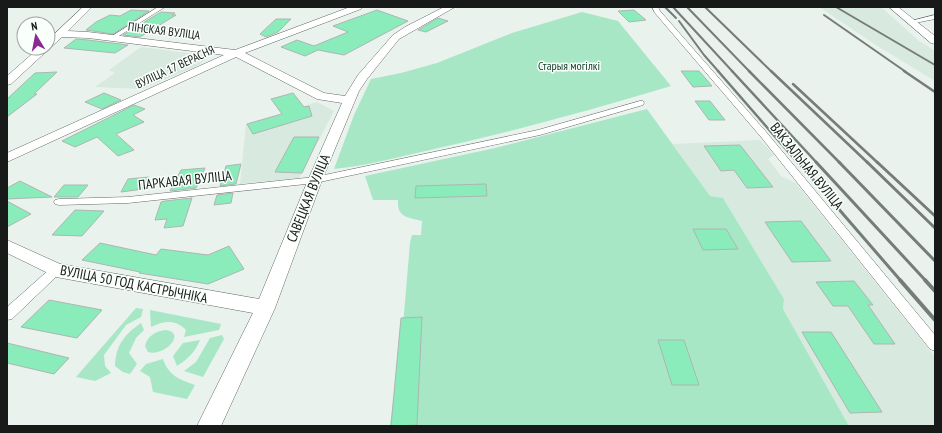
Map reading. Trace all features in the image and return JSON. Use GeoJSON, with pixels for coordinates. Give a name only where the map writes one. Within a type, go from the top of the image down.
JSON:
{"type":"FeatureCollection","features":[{"type":"Feature","properties":{"kind":"street"},"geometry":{"type":"LineString","coordinates":[[56,39],[88,7]]}},
{"type":"Feature","properties":{"kind":"street"},"geometry":{"type":"LineString","coordinates":[[112,38],[162,7]]}},
{"type":"Feature","properties":{"kind":"street","name":"САВЕЦКАЯ ВУЛІЦА"},"geometry":{"type":"LineString","coordinates":[[209,426],[265,308],[348,100],[362,77],[396,37],[408,29],[452,7]]}},
{"type":"Feature","properties":{"kind":"street","name":"ВАКЗАЛЬНАЯ ВУЛІЦА"},"geometry":{"type":"LineString","coordinates":[[655,7],[657,12],[732,96],[935,346]]}},
{"type":"Feature","properties":{"kind":"street"},"geometry":{"type":"LineString","coordinates":[[893,7],[935,41]]}},
{"type":"Feature","properties":{"kind":"street","name":"ВУЛІЦА 17 ВЕРАСНЯ"},"geometry":{"type":"LineString","coordinates":[[7,158],[236,53],[350,8]]}},
{"type":"Feature","properties":{"kind":"street"},"geometry":{"type":"LineString","coordinates":[[910,22],[935,17]]}},
{"type":"Feature","properties":{"kind":"street","name":"ПІНСКАЯ ВУЛІЦА"},"geometry":{"type":"LineString","coordinates":[[61,34],[76,33],[236,53],[321,96],[348,100]]}},
{"type":"Feature","properties":{"kind":"street"},"geometry":{"type":"LineString","coordinates":[[9,79],[36,56]]}},
{"type":"Feature","properties":{"kind":"street","name":"ПАРКАВАЯ ВУЛІЦА"},"geometry":{"type":"LineString","coordinates":[[59,202],[128,200],[315,180],[540,132],[640,103]]}},
{"type":"Feature","properties":{"kind":"street","name":"ВУЛІЦА 50 ГОД КАСТРЫЧНІКА"},"geometry":{"type":"LineString","coordinates":[[7,246],[56,270],[265,308]]}},
{"type":"Feature","properties":{"kind":"street"},"geometry":{"type":"LineString","coordinates":[[7,315],[56,270]]}},
{"type":"Feature","properties":{"kind":"shaded area"},"geometry":{"type":"Polygon","coordinates":[[[819,7],[881,7],[919,41],[935,51],[935,81],[876,45],[819,7]]]}},
{"type":"Feature","properties":{"kind":"shaded area"},"geometry":{"type":"Polygon","coordinates":[[[141,47],[210,56],[197,66],[142,89],[95,87],[115,73],[109,70],[141,47]]]}},
{"type":"Feature","properties":{"kind":"shaded area"},"geometry":{"type":"Polygon","coordinates":[[[317,102],[334,111],[299,178],[240,184],[246,124],[317,102]]]}},
{"type":"Feature","properties":{"kind":"shaded area"},"geometry":{"type":"Polygon","coordinates":[[[760,140],[774,155],[768,159],[781,176],[796,183],[935,357],[935,426],[849,426],[783,309],[784,299],[723,198],[710,197],[673,144],[760,140]]]}},
{"type":"Feature","properties":{"kind":"green space","name":"Старыя могілкі"},"geometry":{"type":"Polygon","coordinates":[[[582,12],[618,21],[671,86],[491,136],[382,161],[334,169],[354,115],[371,79],[401,73],[437,63],[512,33],[582,12]]]}},
{"type":"Feature","properties":{"kind":"green space"},"geometry":{"type":"Polygon","coordinates":[[[647,109],[710,196],[723,198],[784,299],[783,309],[849,426],[390,426],[404,314],[410,243],[412,235],[421,235],[422,221],[401,214],[398,206],[398,200],[373,200],[365,176],[495,148],[647,109]]]}},
{"type":"Feature","properties":{"kind":"green space"},"geometry":{"type":"Polygon","coordinates":[[[136,308],[143,309],[141,317],[126,325],[104,355],[105,366],[111,373],[95,381],[76,377],[136,308]]]}},
{"type":"Feature","properties":{"kind":"green space"},"geometry":{"type":"Polygon","coordinates":[[[150,310],[221,324],[219,330],[184,337],[186,330],[178,324],[165,322],[151,327],[150,310]]]}},
{"type":"Feature","properties":{"kind":"green space"},"geometry":{"type":"Polygon","coordinates":[[[141,323],[144,330],[136,338],[129,353],[137,364],[130,374],[123,372],[115,366],[119,346],[126,336],[141,323]]]}},
{"type":"Feature","properties":{"kind":"green space"},"geometry":{"type":"Polygon","coordinates":[[[166,330],[172,332],[174,335],[174,340],[171,344],[161,351],[154,353],[148,352],[145,346],[148,339],[155,333],[166,330]]]}},
{"type":"Feature","properties":{"kind":"green space"},"geometry":{"type":"Polygon","coordinates":[[[222,335],[224,339],[203,377],[184,371],[196,362],[210,338],[222,335]]]}},
{"type":"Feature","properties":{"kind":"green space"},"geometry":{"type":"Polygon","coordinates":[[[200,340],[191,355],[177,366],[173,356],[183,343],[200,340]]]}},
{"type":"Feature","properties":{"kind":"green space"},"geometry":{"type":"Polygon","coordinates":[[[163,359],[165,365],[171,373],[184,381],[195,385],[187,399],[153,392],[150,377],[140,371],[146,364],[163,359]]]}},
{"type":"Feature","properties":{"kind":"building"},"geometry":{"type":"Polygon","coordinates":[[[131,10],[149,11],[113,34],[86,30],[96,22],[110,15],[120,16],[131,10]]]}},
{"type":"Feature","properties":{"kind":"building"},"geometry":{"type":"Polygon","coordinates":[[[377,10],[408,21],[344,55],[318,50],[305,56],[281,47],[297,40],[314,46],[348,32],[333,26],[377,10]]]}},
{"type":"Feature","properties":{"kind":"building"},"geometry":{"type":"Polygon","coordinates":[[[634,10],[646,20],[629,22],[618,11],[634,10]]]}},
{"type":"Feature","properties":{"kind":"building"},"geometry":{"type":"Polygon","coordinates":[[[161,12],[175,13],[172,15],[176,15],[140,37],[123,35],[161,12]]]}},
{"type":"Feature","properties":{"kind":"building"},"geometry":{"type":"Polygon","coordinates":[[[438,18],[448,21],[426,32],[418,30],[438,18]]]}},
{"type":"Feature","properties":{"kind":"building"},"geometry":{"type":"Polygon","coordinates":[[[276,19],[291,19],[278,32],[266,37],[260,34],[276,19]]]}},
{"type":"Feature","properties":{"kind":"building"},"geometry":{"type":"Polygon","coordinates":[[[76,39],[128,45],[115,53],[64,48],[76,39]]]}},
{"type":"Feature","properties":{"kind":"building"},"geometry":{"type":"Polygon","coordinates":[[[681,71],[699,71],[712,86],[693,87],[681,71]]]}},
{"type":"Feature","properties":{"kind":"building"},"geometry":{"type":"Polygon","coordinates":[[[57,72],[34,94],[37,94],[7,117],[7,99],[35,73],[57,72]]]}},
{"type":"Feature","properties":{"kind":"building"},"geometry":{"type":"Polygon","coordinates":[[[104,93],[121,100],[102,109],[85,102],[104,93]]]}},
{"type":"Feature","properties":{"kind":"building"},"geometry":{"type":"Polygon","coordinates":[[[293,93],[304,107],[309,106],[312,116],[253,134],[247,124],[282,114],[271,99],[293,93]]]}},
{"type":"Feature","properties":{"kind":"building"},"geometry":{"type":"Polygon","coordinates":[[[695,101],[710,101],[725,120],[709,120],[695,101]]]}},
{"type":"Feature","properties":{"kind":"building"},"geometry":{"type":"Polygon","coordinates":[[[134,105],[145,109],[133,115],[144,122],[116,134],[134,150],[118,156],[97,137],[75,147],[62,141],[134,105]]]}},
{"type":"Feature","properties":{"kind":"building"},"geometry":{"type":"Polygon","coordinates":[[[294,137],[319,137],[302,173],[275,172],[294,137]]]}},
{"type":"Feature","properties":{"kind":"building"},"geometry":{"type":"Polygon","coordinates":[[[740,145],[773,187],[747,188],[734,170],[721,171],[704,146],[740,145]]]}},
{"type":"Feature","properties":{"kind":"building"},"geometry":{"type":"Polygon","coordinates":[[[241,164],[236,184],[220,186],[226,166],[241,164]]]}},
{"type":"Feature","properties":{"kind":"building"},"geometry":{"type":"Polygon","coordinates":[[[205,168],[196,188],[170,191],[181,170],[205,168]]]}},
{"type":"Feature","properties":{"kind":"building"},"geometry":{"type":"Polygon","coordinates":[[[149,177],[144,189],[121,192],[128,179],[149,177]]]}},
{"type":"Feature","properties":{"kind":"building"},"geometry":{"type":"Polygon","coordinates":[[[20,181],[52,197],[7,199],[7,188],[20,181]]]}},
{"type":"Feature","properties":{"kind":"building"},"geometry":{"type":"Polygon","coordinates":[[[486,184],[487,196],[415,198],[416,186],[486,184]]]}},
{"type":"Feature","properties":{"kind":"building"},"geometry":{"type":"Polygon","coordinates":[[[64,185],[88,185],[78,197],[54,197],[64,185]]]}},
{"type":"Feature","properties":{"kind":"building"},"geometry":{"type":"Polygon","coordinates":[[[233,193],[231,203],[214,205],[217,195],[233,193]]]}},
{"type":"Feature","properties":{"kind":"building"},"geometry":{"type":"Polygon","coordinates":[[[192,198],[183,226],[164,228],[167,219],[155,220],[161,202],[192,198]]]}},
{"type":"Feature","properties":{"kind":"building"},"geometry":{"type":"Polygon","coordinates":[[[7,201],[31,214],[7,227],[7,201]]]}},
{"type":"Feature","properties":{"kind":"building"},"geometry":{"type":"Polygon","coordinates":[[[75,210],[104,211],[82,236],[52,235],[75,210]]]}},
{"type":"Feature","properties":{"kind":"building"},"geometry":{"type":"Polygon","coordinates":[[[801,221],[831,261],[792,262],[765,222],[801,221]]]}},
{"type":"Feature","properties":{"kind":"building"},"geometry":{"type":"Polygon","coordinates":[[[693,229],[726,229],[738,249],[703,250],[693,229]]]}},
{"type":"Feature","properties":{"kind":"building"},"geometry":{"type":"Polygon","coordinates":[[[100,243],[156,255],[161,249],[208,255],[229,246],[244,269],[208,284],[139,273],[140,272],[82,260],[100,243]]]}},
{"type":"Feature","properties":{"kind":"building"},"geometry":{"type":"Polygon","coordinates":[[[854,281],[873,305],[868,305],[895,344],[874,344],[848,306],[833,306],[816,282],[854,281]]]}},
{"type":"Feature","properties":{"kind":"building"},"geometry":{"type":"Polygon","coordinates":[[[49,300],[102,310],[77,338],[21,327],[49,300]]]}},
{"type":"Feature","properties":{"kind":"building"},"geometry":{"type":"Polygon","coordinates":[[[422,317],[417,425],[391,426],[401,318],[422,317]]]}},
{"type":"Feature","properties":{"kind":"building"},"geometry":{"type":"Polygon","coordinates":[[[802,332],[831,332],[882,412],[850,413],[802,332]]]}},
{"type":"Feature","properties":{"kind":"building"},"geometry":{"type":"Polygon","coordinates":[[[658,340],[684,340],[699,385],[672,385],[658,340]]]}},
{"type":"Feature","properties":{"kind":"building"},"geometry":{"type":"Polygon","coordinates":[[[7,343],[69,358],[54,374],[7,363],[7,343]]]}},
{"type":"Feature","properties":{"kind":"railway"},"geometry":{"type":"LineString","coordinates":[[665,7],[676,18]]}},
{"type":"Feature","properties":{"kind":"railway"},"geometry":{"type":"LineString","coordinates":[[673,7],[733,72]]}},
{"type":"Feature","properties":{"kind":"railway"},"geometry":{"type":"LineString","coordinates":[[687,7],[750,72]]}},
{"type":"Feature","properties":{"kind":"railway"},"geometry":{"type":"LineString","coordinates":[[705,7],[772,72]]}},
{"type":"Feature","properties":{"kind":"railway"},"geometry":{"type":"LineString","coordinates":[[836,7],[935,65]]}},
{"type":"Feature","properties":{"kind":"railway"},"geometry":{"type":"LineString","coordinates":[[824,15],[906,72]]}},
{"type":"Feature","properties":{"kind":"railway"},"geometry":{"type":"LineString","coordinates":[[679,21],[704,55],[719,72]]}},
{"type":"Feature","properties":{"kind":"railway"},"geometry":{"type":"LineString","coordinates":[[718,71],[798,163]]}},
{"type":"Feature","properties":{"kind":"railway"},"geometry":{"type":"LineString","coordinates":[[732,71],[817,163]]}},
{"type":"Feature","properties":{"kind":"railway"},"geometry":{"type":"LineString","coordinates":[[749,71],[840,163]]}},
{"type":"Feature","properties":{"kind":"railway"},"geometry":{"type":"LineString","coordinates":[[771,71],[868,163]]}},
{"type":"Feature","properties":{"kind":"railway"},"geometry":{"type":"LineString","coordinates":[[904,71],[935,92]]}},
{"type":"Feature","properties":{"kind":"railway"},"geometry":{"type":"LineString","coordinates":[[793,84],[878,163]]}},
{"type":"Feature","properties":{"kind":"railway"},"geometry":{"type":"LineString","coordinates":[[798,162],[901,281]]}},
{"type":"Feature","properties":{"kind":"railway"},"geometry":{"type":"LineString","coordinates":[[816,162],[926,281]]}},
{"type":"Feature","properties":{"kind":"railway"},"geometry":{"type":"LineString","coordinates":[[839,162],[935,261]]}},
{"type":"Feature","properties":{"kind":"railway"},"geometry":{"type":"LineString","coordinates":[[867,162],[935,228]]}},
{"type":"Feature","properties":{"kind":"railway"},"geometry":{"type":"LineString","coordinates":[[877,162],[935,216]]}},
{"type":"Feature","properties":{"kind":"railway"},"geometry":{"type":"LineString","coordinates":[[900,280],[935,320]]}},
{"type":"Feature","properties":{"kind":"railway"},"geometry":{"type":"LineString","coordinates":[[925,280],[935,291]]}}]}
